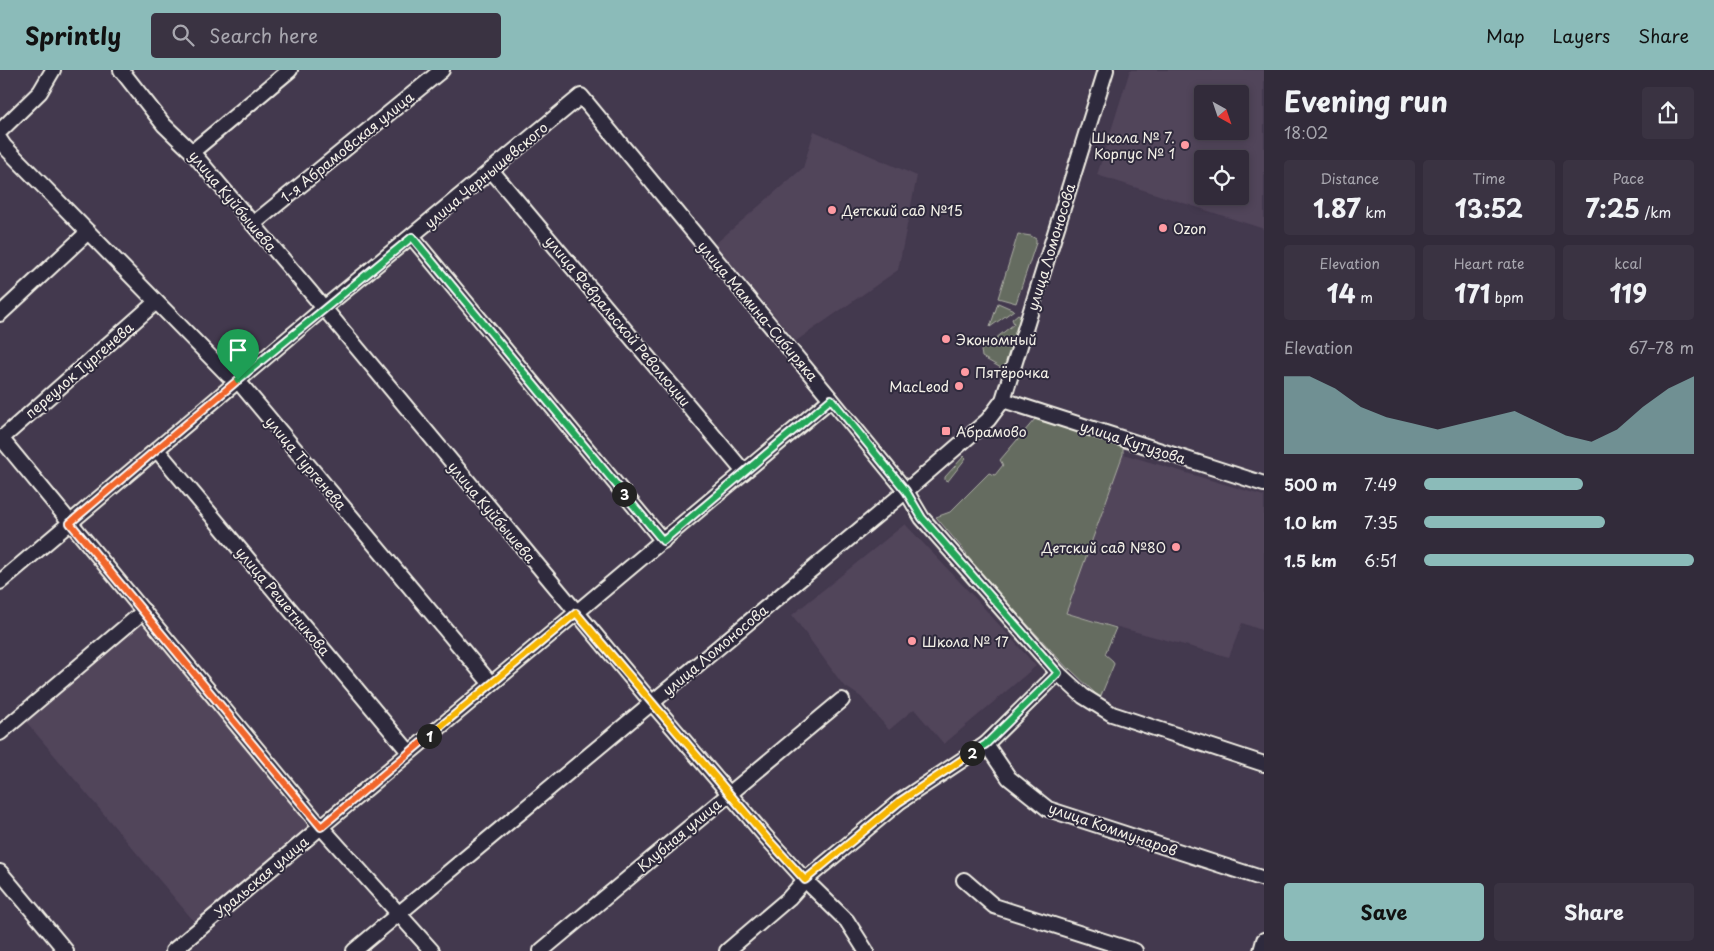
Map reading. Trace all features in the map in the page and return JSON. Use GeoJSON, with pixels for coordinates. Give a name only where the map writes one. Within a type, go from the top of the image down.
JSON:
{"type":"FeatureCollection","features":[{"type":"Feature","properties":{"kind":"street"},"geometry":{"type":"LineString","coordinates":[[0,131],[40,92],[53,70]]}},
{"type":"Feature","properties":{"kind":"street","name":"улица Куйбышева"},"geometry":{"type":"LineString","coordinates":[[120,70],[164,125],[192,152],[324,308],[652,703],[805,880],[847,921],[866,951]]}},
{"type":"Feature","properties":{"kind":"street"},"geometry":{"type":"LineString","coordinates":[[192,152],[290,70]]}},
{"type":"Feature","properties":{"kind":"street","name":"1-я Абрамовская улица"},"geometry":{"type":"LineString","coordinates":[[253,224],[442,70]]}},
{"type":"Feature","properties":{"kind":"street","name":"улица Ломоносова"},"geometry":{"type":"LineString","coordinates":[[354,951],[906,491],[988,420],[1003,400],[1106,70]]}},
{"type":"Feature","properties":{"kind":"street","name":"улица Чернышевского"},"geometry":{"type":"LineString","coordinates":[[0,582],[324,308],[581,96]]}},
{"type":"Feature","properties":{"kind":"street","name":"улица Мамина-Сибиряка"},"geometry":{"type":"LineString","coordinates":[[581,96],[906,491],[922,518],[1058,673],[1083,696],[1112,714],[1264,764]]}},
{"type":"Feature","properties":{"kind":"street","name":"улица Тургенева"},"geometry":{"type":"LineString","coordinates":[[2,143],[228,375],[238,380],[491,684]]}},
{"type":"Feature","properties":{"kind":"street","name":"улица Февральской Революции"},"geometry":{"type":"LineString","coordinates":[[491,170],[744,472]]}},
{"type":"Feature","properties":{"kind":"street"},"geometry":{"type":"LineString","coordinates":[[0,314],[88,232]]}},
{"type":"Feature","properties":{"kind":"street"},"geometry":{"type":"LineString","coordinates":[[412,237],[663,541]]}},
{"type":"Feature","properties":{"kind":"street","name":"переулок Тургенева"},"geometry":{"type":"LineString","coordinates":[[1,438],[156,302]]}},
{"type":"Feature","properties":{"kind":"street","name":"Уральская улица"},"geometry":{"type":"LineString","coordinates":[[173,951],[831,399]]}},
{"type":"Feature","properties":{"kind":"street","name":"улица Кутузова"},"geometry":{"type":"LineString","coordinates":[[1003,400],[1264,484]]}},
{"type":"Feature","properties":{"kind":"street"},"geometry":{"type":"LineString","coordinates":[[1,438],[321,827],[432,951]]}},
{"type":"Feature","properties":{"kind":"street","name":"улица Решетникова"},"geometry":{"type":"LineString","coordinates":[[157,450],[409,752]]}},
{"type":"Feature","properties":{"kind":"street"},"geometry":{"type":"LineString","coordinates":[[0,733],[144,611]]}},
{"type":"Feature","properties":{"kind":"street"},"geometry":{"type":"LineString","coordinates":[[727,951],[789,898],[805,880],[899,802],[986,744],[1058,673]]}},
{"type":"Feature","properties":{"kind":"street","name":"Клубная улица"},"geometry":{"type":"LineString","coordinates":[[541,951],[842,700]]}},
{"type":"Feature","properties":{"kind":"street","name":"улица Коммунаров"},"geometry":{"type":"LineString","coordinates":[[986,744],[1009,778],[1048,809],[1264,879]]}},
{"type":"Feature","properties":{"kind":"street"},"geometry":{"type":"LineString","coordinates":[[0,872],[66,951]]}},
{"type":"Feature","properties":{"kind":"street"},"geometry":{"type":"LineString","coordinates":[[964,880],[994,906],[1135,951]]}},
{"type":"Feature","properties":{"kind":"street"},"geometry":{"type":"LineString","coordinates":[[1260,951],[1264,940]]}},
{"type":"Feature","properties":{"kind":"shaded area","name":"Школа № 7. Корпус № 1"},"geometry":{"type":"Polygon","coordinates":[[[1130,70],[1264,70],[1264,229],[1097,175],[1130,70]]]}},
{"type":"Feature","properties":{"kind":"shaded area","name":"Детский сад №15"},"geometry":{"type":"Polygon","coordinates":[[[814,131],[917,176],[898,270],[796,341],[715,244],[803,168],[814,131]]]}},
{"type":"Feature","properties":{"kind":"shaded area"},"geometry":{"type":"Polygon","coordinates":[[[1018,234],[1031,236],[1036,239],[1036,243],[1016,303],[998,298],[1018,234]]]}},
{"type":"Feature","properties":{"kind":"shaded area"},"geometry":{"type":"Polygon","coordinates":[[[998,303],[1014,310],[990,327],[998,303]]]}},
{"type":"Feature","properties":{"kind":"shaded area"},"geometry":{"type":"Polygon","coordinates":[[[1018,314],[1023,317],[1008,363],[1001,368],[982,357],[981,350],[1014,324],[1012,319],[1018,314]]]}},
{"type":"Feature","properties":{"kind":"shaded area"},"geometry":{"type":"Polygon","coordinates":[[[1035,419],[1123,446],[1123,454],[1066,613],[1116,628],[1105,654],[1114,664],[1100,698],[1069,668],[1069,670],[965,556],[967,554],[936,517],[950,512],[989,473],[995,475],[1003,465],[1000,460],[1035,419]]]}},
{"type":"Feature","properties":{"kind":"shaded area","name":"Детский сад №80"},"geometry":{"type":"Polygon","coordinates":[[[1123,454],[1264,496],[1264,631],[1242,623],[1229,657],[1066,613],[1123,454]]]}},
{"type":"Feature","properties":{"kind":"shaded area"},"geometry":{"type":"Polygon","coordinates":[[[964,456],[966,458],[948,481],[945,480],[945,477],[964,456]]]}},
{"type":"Feature","properties":{"kind":"shaded area","name":"Школа № 17"},"geometry":{"type":"Polygon","coordinates":[[[905,524],[1036,666],[944,744],[914,709],[889,730],[861,697],[843,685],[792,615],[905,524]]]}},
{"type":"Feature","properties":{"kind":"shaded area"},"geometry":{"type":"Polygon","coordinates":[[[140,622],[314,827],[198,926],[23,718],[140,622]]]}},
{"type":"Feature","properties":{"kind":"place","name":"Школа № 7. Корпус № 1"},"geometry":{"type":"Point","coordinates":[1185,145]}},
{"type":"Feature","properties":{"kind":"place","name":"Детский сад №15"},"geometry":{"type":"Point","coordinates":[832,210]}},
{"type":"Feature","properties":{"kind":"place","name":"Ozon"},"geometry":{"type":"Point","coordinates":[1163,228]}},
{"type":"Feature","properties":{"kind":"place","name":"Экономный"},"geometry":{"type":"Point","coordinates":[946,339]}},
{"type":"Feature","properties":{"kind":"place","name":"Пятёрочка"},"geometry":{"type":"Point","coordinates":[965,372]}},
{"type":"Feature","properties":{"kind":"place","name":"MacLeod"},"geometry":{"type":"Point","coordinates":[959,386]}},
{"type":"Feature","properties":{"kind":"place","name":"Абрамово"},"geometry":{"type":"Point","coordinates":[946,431]}},
{"type":"Feature","properties":{"kind":"place","name":"Детский сад №80"},"geometry":{"type":"Point","coordinates":[1176,547]}},
{"type":"Feature","properties":{"kind":"place","name":"Школа № 17"},"geometry":{"type":"Point","coordinates":[912,641]}},
{"type":"Feature","properties":{"kind":"route"},"geometry":{"type":"LineString","coordinates":[[412,237],[663,541],[831,399],[906,491],[922,518],[1058,673],[986,744],[899,802],[805,880],[766,837],[576,613],[321,827],[70,523],[238,380],[412,237]]}}]}
